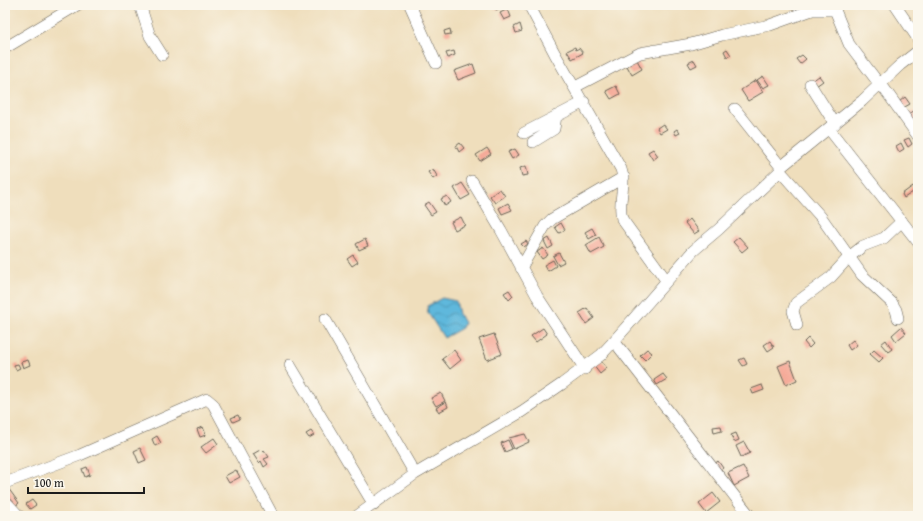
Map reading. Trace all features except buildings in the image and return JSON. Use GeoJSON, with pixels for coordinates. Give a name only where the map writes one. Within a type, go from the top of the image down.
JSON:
{"type":"FeatureCollection","features":[{"type":"Feature","properties":{"kind":"street"},"geometry":{"type":"LineString","coordinates":[[5,48],[77,5]]}},
{"type":"Feature","properties":{"kind":"street"},"geometry":{"type":"LineString","coordinates":[[140,5],[150,36],[162,55]]}},
{"type":"Feature","properties":{"kind":"street"},"geometry":{"type":"LineString","coordinates":[[410,5],[436,64]]}},
{"type":"Feature","properties":{"kind":"street"},"geometry":{"type":"LineString","coordinates":[[530,5],[621,169],[624,177],[621,211],[622,219],[666,280]]}},
{"type":"Feature","properties":{"kind":"street"},"geometry":{"type":"LineString","coordinates":[[895,5],[918,39]]}},
{"type":"Feature","properties":{"kind":"street"},"geometry":{"type":"LineString","coordinates":[[575,87],[640,53],[691,44],[722,35],[770,25],[812,10],[836,8],[849,44],[877,81],[881,84],[918,136]]}},
{"type":"Feature","properties":{"kind":"street"},"geometry":{"type":"LineString","coordinates":[[357,516],[415,474],[521,412],[584,369],[601,355],[693,251],[780,169],[862,101],[918,51]]}},
{"type":"Feature","properties":{"kind":"street"},"geometry":{"type":"LineString","coordinates":[[810,84],[832,126],[918,242]]}},
{"type":"Feature","properties":{"kind":"street"},"geometry":{"type":"LineString","coordinates":[[524,133],[584,102]]}},
{"type":"Feature","properties":{"kind":"street"},"geometry":{"type":"LineString","coordinates":[[735,109],[780,169],[822,217],[862,275],[892,303],[898,318]]}},
{"type":"Feature","properties":{"kind":"street"},"geometry":{"type":"LineString","coordinates":[[533,142],[554,129],[556,116]]}},
{"type":"Feature","properties":{"kind":"street"},"geometry":{"type":"LineString","coordinates":[[521,268],[545,226],[552,219],[624,177]]}},
{"type":"Feature","properties":{"kind":"street"},"geometry":{"type":"LineString","coordinates":[[472,181],[544,308],[584,369]]}},
{"type":"Feature","properties":{"kind":"street"},"geometry":{"type":"LineString","coordinates":[[797,325],[793,314],[794,306],[831,277],[849,257],[863,246],[884,238],[902,221]]}},
{"type":"Feature","properties":{"kind":"street"},"geometry":{"type":"LineString","coordinates":[[325,319],[415,474]]}},
{"type":"Feature","properties":{"kind":"street"},"geometry":{"type":"LineString","coordinates":[[614,341],[750,516]]}},
{"type":"Feature","properties":{"kind":"street"},"geometry":{"type":"LineString","coordinates":[[290,365],[374,505]]}},
{"type":"Feature","properties":{"kind":"street"},"geometry":{"type":"LineString","coordinates":[[5,483],[87,452],[148,423],[206,399],[213,404],[273,516]]}},
{"type":"Feature","properties":{"kind":"street"},"geometry":{"type":"LineString","coordinates":[[5,501],[19,516]]}},
{"type":"Feature","properties":{"kind":"water"},"geometry":{"type":"Polygon","coordinates":[[[442,298],[456,301],[459,314],[464,323],[462,328],[444,338],[428,313],[427,306],[442,298]]]}}]}
